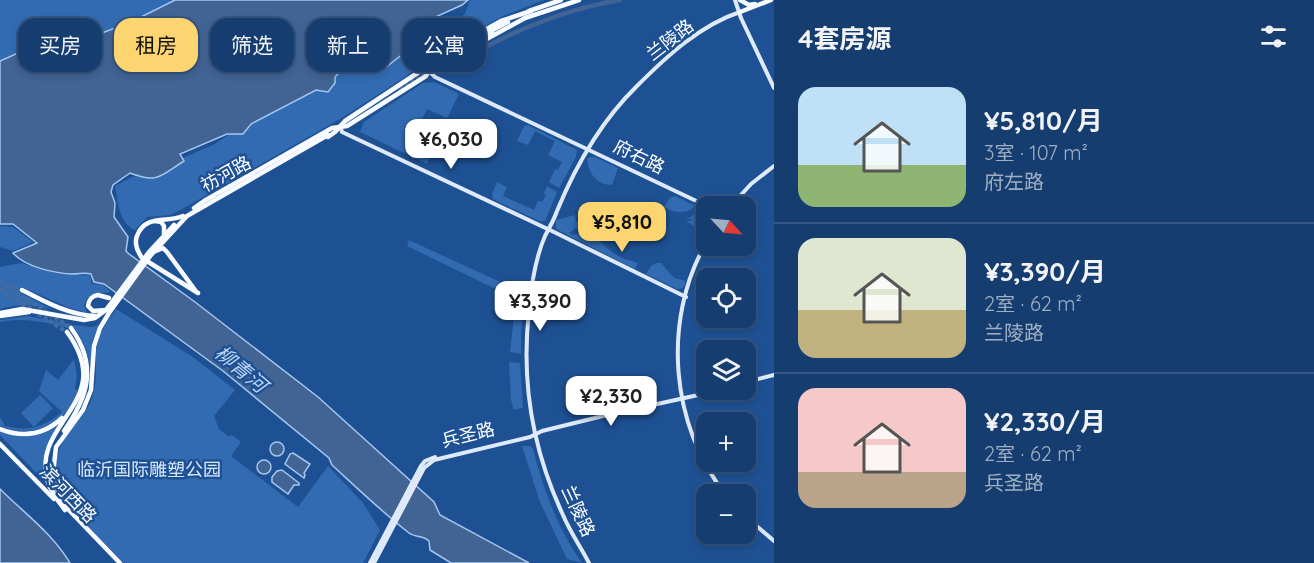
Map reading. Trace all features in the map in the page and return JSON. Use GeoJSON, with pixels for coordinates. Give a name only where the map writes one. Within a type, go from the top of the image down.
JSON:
{"type":"FeatureCollection","features":[{"type":"Feature","properties":{"kind":"main road"},"geometry":{"type":"LineString","coordinates":[[486,29],[501,21],[561,0]]}},
{"type":"Feature","properties":{"kind":"main road"},"geometry":{"type":"LineString","coordinates":[[531,11],[469,42],[437,64],[484,37],[525,18],[579,0]]}},
{"type":"Feature","properties":{"kind":"main road"},"geometry":{"type":"LineString","coordinates":[[734,0],[774,86]]}},
{"type":"Feature","properties":{"kind":"main road"},"geometry":{"type":"LineString","coordinates":[[740,0],[749,5],[755,4]]}},
{"type":"Feature","properties":{"kind":"main road"},"geometry":{"type":"LineString","coordinates":[[740,12],[764,0]]}},
{"type":"Feature","properties":{"kind":"main road"},"geometry":{"type":"LineString","coordinates":[[740,12],[771,0]]}},
{"type":"Feature","properties":{"kind":"main road","name":"兰陵路"},"geometry":{"type":"LineString","coordinates":[[588,563],[566,528],[553,498],[536,446],[529,374],[530,331],[534,288],[549,225],[562,192],[583,153],[617,107],[664,59],[704,30],[740,12]]}},
{"type":"Feature","properties":{"kind":"main road"},"geometry":{"type":"LineString","coordinates":[[486,39],[525,18]]}},
{"type":"Feature","properties":{"kind":"main road"},"geometry":{"type":"LineString","coordinates":[[328,133],[340,126],[347,126],[426,76],[427,72]]}},
{"type":"Feature","properties":{"kind":"main road","name":"府右路"},"geometry":{"type":"LineString","coordinates":[[431,72],[435,77],[696,201]]}},
{"type":"Feature","properties":{"kind":"main road"},"geometry":{"type":"LineString","coordinates":[[340,126],[342,132],[686,297]]}},
{"type":"Feature","properties":{"kind":"main road","name":"祊河路"},"geometry":{"type":"LineString","coordinates":[[113,305],[150,253],[194,208],[328,133]]}},
{"type":"Feature","properties":{"kind":"main road","name":"祊河路"},"geometry":{"type":"LineString","coordinates":[[185,216],[328,133]]}},
{"type":"Feature","properties":{"kind":"main road"},"geometry":{"type":"LineString","coordinates":[[741,196],[751,184],[774,167]]}},
{"type":"Feature","properties":{"kind":"main road"},"geometry":{"type":"LineString","coordinates":[[185,216],[150,221],[138,232],[136,241],[139,254],[152,265],[198,293]]}},
{"type":"Feature","properties":{"kind":"main road"},"geometry":{"type":"LineString","coordinates":[[150,221],[161,222],[170,251],[198,293]]}},
{"type":"Feature","properties":{"kind":"main road"},"geometry":{"type":"LineString","coordinates":[[150,253],[163,248],[198,293]]}},
{"type":"Feature","properties":{"kind":"main road"},"geometry":{"type":"LineString","coordinates":[[700,256],[694,268],[686,297],[680,356],[682,406],[697,452],[718,484]]}},
{"type":"Feature","properties":{"kind":"main road"},"geometry":{"type":"LineString","coordinates":[[22,290],[78,314],[100,316]]}},
{"type":"Feature","properties":{"kind":"main road"},"geometry":{"type":"LineString","coordinates":[[107,311],[93,311],[88,306],[88,302],[98,295],[109,298]]}},
{"type":"Feature","properties":{"kind":"main road","name":"滨河西路"},"geometry":{"type":"LineString","coordinates":[[100,316],[113,305]]}},
{"type":"Feature","properties":{"kind":"main road"},"geometry":{"type":"LineString","coordinates":[[0,314],[14,309],[31,309],[84,320],[100,316]]}},
{"type":"Feature","properties":{"kind":"main road"},"geometry":{"type":"LineString","coordinates":[[0,314],[27,312],[90,323],[102,318],[107,311]]}},
{"type":"Feature","properties":{"kind":"main road","name":"滨河西路"},"geometry":{"type":"LineString","coordinates":[[107,311],[96,337],[93,380],[88,400],[78,419],[56,447],[53,474],[62,500],[118,563]]}},
{"type":"Feature","properties":{"kind":"main road"},"geometry":{"type":"LineString","coordinates":[[56,447],[82,401],[88,380],[82,349],[69,330],[80,360],[83,379],[79,399],[50,440],[45,460],[48,482],[65,510]]}},
{"type":"Feature","properties":{"kind":"main road"},"geometry":{"type":"LineString","coordinates":[[756,380],[774,376]]}},
{"type":"Feature","properties":{"kind":"main road","name":"兵圣路"},"geometry":{"type":"LineString","coordinates":[[372,563],[425,461],[543,434],[696,394]]}},
{"type":"Feature","properties":{"kind":"main road","name":"兵圣路"},"geometry":{"type":"LineString","coordinates":[[682,398],[696,395]]}},
{"type":"Feature","properties":{"kind":"main road"},"geometry":{"type":"LineString","coordinates":[[0,429],[20,435],[35,434],[55,425],[73,409]]}},
{"type":"Feature","properties":{"kind":"main road","name":"滨河西路"},"geometry":{"type":"LineString","coordinates":[[0,444],[118,563]]}},
{"type":"Feature","properties":{"kind":"main road"},"geometry":{"type":"LineString","coordinates":[[756,527],[774,542]]}},
{"type":"Feature","properties":{"kind":"green space"},"geometry":{"type":"Polygon","coordinates":[[[0,0],[175,0],[139,18],[114,18],[114,28],[102,33],[102,18],[18,18],[18,53],[0,61],[0,0]]]}},
{"type":"Feature","properties":{"kind":"green space"},"geometry":{"type":"Polygon","coordinates":[[[470,0],[544,0],[486,25],[486,18],[460,18],[465,14],[470,0]]]}},
{"type":"Feature","properties":{"kind":"green space"},"geometry":{"type":"Polygon","coordinates":[[[402,54],[402,72],[412,72],[340,119],[170,215],[147,217],[135,230],[122,217],[115,186],[132,177],[150,175],[215,144],[246,123],[336,72],[390,72],[390,61],[402,54]]]}},
{"type":"Feature","properties":{"kind":"green space"},"geometry":{"type":"Polygon","coordinates":[[[434,82],[459,94],[447,118],[427,109],[418,128],[439,138],[427,164],[360,132],[364,122],[423,83],[434,82]]]}},
{"type":"Feature","properties":{"kind":"green space"},"geometry":{"type":"Polygon","coordinates":[[[528,125],[577,150],[576,157],[559,188],[549,182],[555,169],[558,170],[562,162],[548,155],[555,141],[535,131],[528,145],[517,141],[524,126],[528,125]]]}},
{"type":"Feature","properties":{"kind":"green space"},"geometry":{"type":"Polygon","coordinates":[[[595,157],[618,168],[612,185],[602,183],[594,177],[587,159],[595,157]]]}},
{"type":"Feature","properties":{"kind":"green space"},"geometry":{"type":"Polygon","coordinates":[[[497,182],[507,187],[503,196],[534,210],[538,201],[542,202],[546,195],[544,193],[547,186],[557,192],[545,221],[539,221],[493,199],[492,194],[497,182]]]}},
{"type":"Feature","properties":{"kind":"green space"},"geometry":{"type":"Polygon","coordinates":[[[675,196],[695,206],[688,211],[680,212],[664,207],[670,198],[675,196]]]}},
{"type":"Feature","properties":{"kind":"green space"},"geometry":{"type":"Polygon","coordinates":[[[696,212],[696,232],[694,226],[686,221],[692,221],[692,219],[686,219],[696,212]]]}},
{"type":"Feature","properties":{"kind":"green space"},"geometry":{"type":"Polygon","coordinates":[[[575,215],[576,221],[584,225],[576,226],[583,228],[576,228],[569,233],[586,234],[597,238],[618,256],[638,263],[635,269],[556,229],[556,220],[575,215]]]}},
{"type":"Feature","properties":{"kind":"green space"},"geometry":{"type":"Polygon","coordinates":[[[0,226],[13,227],[33,242],[13,251],[0,247],[0,226]]]}},
{"type":"Feature","properties":{"kind":"green space"},"geometry":{"type":"Polygon","coordinates":[[[409,240],[526,294],[521,330],[521,354],[510,352],[516,299],[407,246],[409,240]]]}},
{"type":"Feature","properties":{"kind":"green space"},"geometry":{"type":"Polygon","coordinates":[[[21,263],[56,273],[90,275],[92,284],[103,285],[110,291],[93,294],[88,298],[84,305],[87,313],[22,287],[19,292],[51,309],[26,305],[0,309],[0,267],[21,263]]]}},
{"type":"Feature","properties":{"kind":"green space"},"geometry":{"type":"Polygon","coordinates":[[[656,263],[661,263],[674,278],[686,281],[683,288],[677,289],[646,274],[656,263]]]}},
{"type":"Feature","properties":{"kind":"green space","name":"临沂国际雕塑公园"},"geometry":{"type":"Polygon","coordinates":[[[116,309],[193,357],[235,390],[214,416],[219,429],[241,442],[231,456],[298,507],[328,466],[363,503],[380,530],[363,563],[124,563],[86,525],[64,495],[58,479],[57,462],[64,438],[90,403],[95,383],[98,340],[116,309]]]}},
{"type":"Feature","properties":{"kind":"green space"},"geometry":{"type":"Polygon","coordinates":[[[27,316],[71,324],[70,328],[27,320],[0,322],[0,320],[27,316]]]}},
{"type":"Feature","properties":{"kind":"green space"},"geometry":{"type":"Polygon","coordinates":[[[72,325],[91,327],[99,325],[92,344],[91,373],[85,348],[72,325]]]}},
{"type":"Feature","properties":{"kind":"green space"},"geometry":{"type":"Polygon","coordinates":[[[74,359],[77,375],[75,389],[78,391],[66,412],[47,426],[36,430],[12,430],[0,426],[0,417],[5,426],[28,428],[42,425],[62,412],[39,391],[46,370],[58,380],[74,359]]]}},
{"type":"Feature","properties":{"kind":"green space"},"geometry":{"type":"Polygon","coordinates":[[[509,362],[520,363],[523,408],[514,410],[511,400],[509,362]]]}},
{"type":"Feature","properties":{"kind":"green space"},"geometry":{"type":"Polygon","coordinates":[[[40,395],[53,408],[34,427],[21,413],[40,395]]]}},
{"type":"Feature","properties":{"kind":"green space"},"geometry":{"type":"Polygon","coordinates":[[[58,425],[45,452],[46,483],[0,435],[0,431],[30,436],[58,425]]]}},
{"type":"Feature","properties":{"kind":"green space"},"geometry":{"type":"Polygon","coordinates":[[[522,446],[530,446],[533,449],[552,508],[582,563],[567,559],[540,502],[522,446]]]}},
{"type":"Feature","properties":{"kind":"water","name":"柳青河"},"geometry":{"type":"Polygon","coordinates":[[[175,0],[468,0],[433,18],[402,18],[402,54],[390,64],[390,18],[306,18],[306,72],[340,72],[328,92],[316,90],[251,124],[243,134],[227,134],[180,154],[184,161],[158,177],[147,178],[130,173],[113,185],[111,192],[115,203],[114,217],[128,237],[126,251],[129,254],[318,397],[434,502],[440,515],[529,563],[451,563],[430,550],[427,539],[414,536],[389,517],[332,465],[329,458],[223,371],[104,284],[94,282],[91,274],[49,271],[25,262],[13,253],[37,243],[13,224],[0,224],[0,61],[18,53],[18,72],[102,72],[102,33],[114,28],[114,72],[198,72],[198,18],[139,18],[175,0]]]}},
{"type":"Feature","properties":{"kind":"water"},"geometry":{"type":"Polygon","coordinates":[[[277,442],[282,444],[284,449],[282,454],[277,456],[272,454],[270,449],[272,444],[277,442]]]}},
{"type":"Feature","properties":{"kind":"water"},"geometry":{"type":"Polygon","coordinates":[[[293,453],[310,464],[304,473],[304,478],[285,464],[290,454],[293,453]]]}},
{"type":"Feature","properties":{"kind":"water"},"geometry":{"type":"Polygon","coordinates":[[[264,460],[269,462],[271,467],[269,472],[264,474],[259,472],[257,467],[259,462],[264,460]]]}},
{"type":"Feature","properties":{"kind":"water"},"geometry":{"type":"Polygon","coordinates":[[[282,470],[299,483],[299,485],[294,485],[288,494],[272,482],[272,477],[277,471],[282,470]]]}},
{"type":"Feature","properties":{"kind":"water"},"geometry":{"type":"Polygon","coordinates":[[[0,489],[46,533],[70,563],[0,563],[0,489]]]}},
{"type":"Feature","properties":{"kind":"waterway"},"geometry":{"type":"LineString","coordinates":[[486,47],[513,33],[555,17],[620,0]]}},
{"type":"Feature","properties":{"kind":"tunnel"},"geometry":{"type":"LineString","coordinates":[[400,90],[426,72]]}},
{"type":"Feature","properties":{"kind":"tunnel"},"geometry":{"type":"LineString","coordinates":[[0,282],[71,328]]}},
{"type":"Feature","properties":{"kind":"tunnel"},"geometry":{"type":"LineString","coordinates":[[8,284],[22,290]]}},
{"type":"Feature","properties":{"kind":"tunnel"},"geometry":{"type":"LineString","coordinates":[[0,289],[67,332]]}}]}
